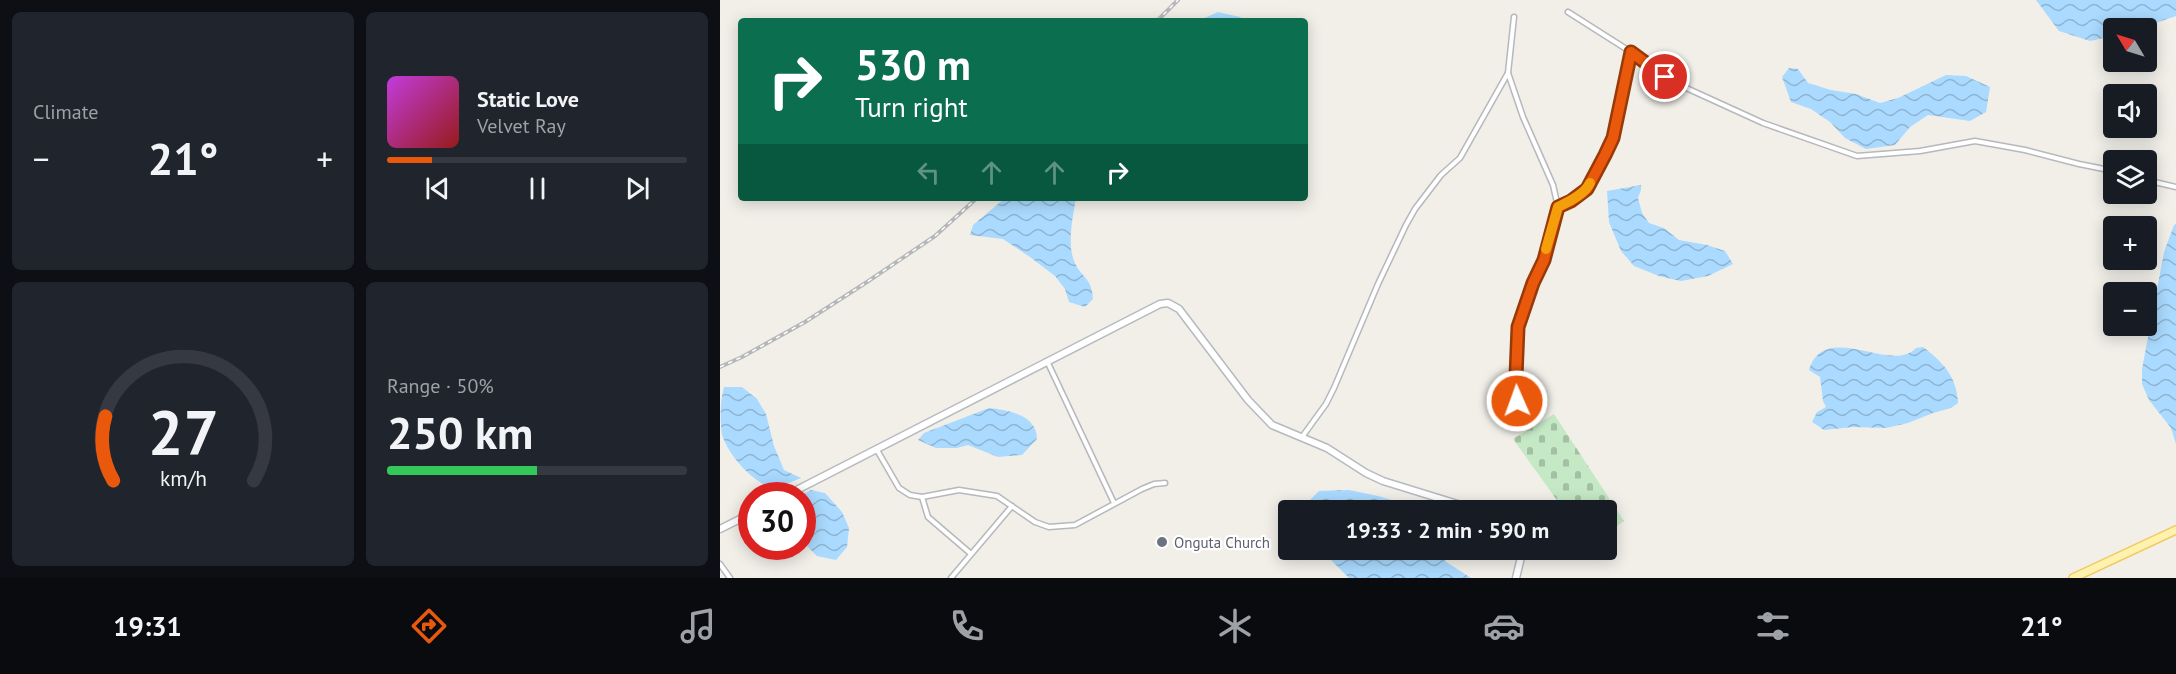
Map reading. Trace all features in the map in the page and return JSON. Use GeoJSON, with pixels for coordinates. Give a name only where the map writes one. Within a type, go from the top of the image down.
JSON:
{"type":"FeatureCollection","features":[{"type":"Feature","properties":{"kind":"main road"},"geometry":{"type":"LineString","coordinates":[[2073,578],[2176,530]]}},
{"type":"Feature","properties":{"kind":"street"},"geometry":{"type":"LineString","coordinates":[[1568,12],[1631,52],[1671,81],[1769,126],[1857,156],[1920,151],[1975,141],[2013,147],[2103,168]]}},
{"type":"Feature","properties":{"kind":"street"},"geometry":{"type":"LineString","coordinates":[[1301,437],[1326,404],[1334,388],[1378,284],[1415,209],[1441,175],[1460,158],[1508,73],[1514,17]]}},
{"type":"Feature","properties":{"kind":"street"},"geometry":{"type":"LineString","coordinates":[[1558,207],[1587,189],[1605,155],[1615,130],[1631,52]]}},
{"type":"Feature","properties":{"kind":"street"},"geometry":{"type":"LineString","coordinates":[[1508,73],[1523,117],[1553,185],[1558,207],[1544,260],[1533,283],[1518,327],[1517,401]]}},
{"type":"Feature","properties":{"kind":"street"},"geometry":{"type":"LineString","coordinates":[[2157,183],[2176,187]]}},
{"type":"Feature","properties":{"kind":"street"},"geometry":{"type":"LineString","coordinates":[[813,482],[1160,304],[1173,305],[1179,309],[1248,400],[1272,424],[1327,448],[1383,481],[1445,500]]}},
{"type":"Feature","properties":{"kind":"street"},"geometry":{"type":"LineString","coordinates":[[1047,361],[1114,503]]}},
{"type":"Feature","properties":{"kind":"street"},"geometry":{"type":"LineString","coordinates":[[877,450],[899,488],[910,495],[922,497],[959,490],[980,492],[997,496],[1035,522],[1049,526],[1075,525],[1148,486],[1166,483]]}},
{"type":"Feature","properties":{"kind":"street"},"geometry":{"type":"LineString","coordinates":[[922,497],[928,517],[970,553]]}},
{"type":"Feature","properties":{"kind":"street"},"geometry":{"type":"LineString","coordinates":[[951,578],[1012,506]]}},
{"type":"Feature","properties":{"kind":"street"},"geometry":{"type":"LineString","coordinates":[[720,529],[738,520]]}},
{"type":"Feature","properties":{"kind":"street"},"geometry":{"type":"LineString","coordinates":[[1516,578],[1520,560]]}},
{"type":"Feature","properties":{"kind":"street"},"geometry":{"type":"LineString","coordinates":[[720,564],[730,578]]}},
{"type":"Feature","properties":{"kind":"green space"},"geometry":{"type":"Polygon","coordinates":[[[1554,414],[1610,500],[1557,500],[1513,439],[1554,414]]]}},
{"type":"Feature","properties":{"kind":"green space"},"geometry":{"type":"Polygon","coordinates":[[[1617,510],[1624,521],[1617,526],[1617,510]]]}},
{"type":"Feature","properties":{"kind":"water"},"geometry":{"type":"Polygon","coordinates":[[[2036,0],[2176,0],[2176,16],[2157,23],[2157,18],[2103,18],[2103,38],[2090,41],[2059,31],[2036,0]]]}},
{"type":"Feature","properties":{"kind":"water"},"geometry":{"type":"Polygon","coordinates":[[[1218,12],[1241,18],[1205,18],[1218,12]]]}},
{"type":"Feature","properties":{"kind":"water"},"geometry":{"type":"Polygon","coordinates":[[[1789,68],[1798,69],[1808,83],[1856,94],[1880,103],[1898,98],[1946,75],[1966,76],[1990,87],[1986,112],[1970,121],[1928,115],[1910,127],[1895,145],[1866,149],[1845,138],[1830,122],[1811,109],[1791,102],[1782,77],[1789,68]]]}},
{"type":"Feature","properties":{"kind":"water"},"geometry":{"type":"Polygon","coordinates":[[[1641,185],[1638,198],[1642,213],[1649,223],[1664,228],[1679,240],[1725,251],[1733,264],[1708,276],[1681,281],[1659,276],[1634,266],[1621,251],[1609,222],[1607,191],[1641,185]]]}},
{"type":"Feature","properties":{"kind":"water"},"geometry":{"type":"Polygon","coordinates":[[[1001,201],[1076,201],[1071,230],[1072,254],[1074,261],[1091,286],[1093,299],[1085,307],[1069,302],[1065,289],[1055,276],[1003,239],[970,235],[973,225],[1001,201]]]}},
{"type":"Feature","properties":{"kind":"water"},"geometry":{"type":"Polygon","coordinates":[[[2176,224],[2176,444],[2171,428],[2149,400],[2142,384],[2142,369],[2148,336],[2157,336],[2157,289],[2164,252],[2176,224]]]}},
{"type":"Feature","properties":{"kind":"water"},"geometry":{"type":"Polygon","coordinates":[[[1923,347],[1943,364],[1952,378],[1958,403],[1951,408],[1886,428],[1853,427],[1824,430],[1812,422],[1817,412],[1826,407],[1820,377],[1809,370],[1817,356],[1829,349],[1843,348],[1891,356],[1905,355],[1916,348],[1923,347]]]}},
{"type":"Feature","properties":{"kind":"water"},"geometry":{"type":"Polygon","coordinates":[[[724,387],[742,387],[757,399],[766,414],[774,446],[784,470],[801,478],[791,482],[760,482],[742,467],[730,452],[722,435],[724,387]]]}},
{"type":"Feature","properties":{"kind":"water"},"geometry":{"type":"Polygon","coordinates":[[[989,408],[1013,412],[1032,424],[1037,439],[1022,455],[998,457],[968,445],[957,448],[936,448],[918,440],[924,433],[989,408]]]}},
{"type":"Feature","properties":{"kind":"water"},"geometry":{"type":"Polygon","coordinates":[[[1349,490],[1392,500],[1310,500],[1319,491],[1349,490]]]}},
{"type":"Feature","properties":{"kind":"water"},"geometry":{"type":"Polygon","coordinates":[[[816,491],[825,493],[842,512],[849,528],[847,547],[836,560],[817,556],[816,491]]]}},
{"type":"Feature","properties":{"kind":"water"},"geometry":{"type":"Polygon","coordinates":[[[1331,560],[1445,560],[1471,578],[1349,578],[1331,560]]]}},
{"type":"Feature","properties":{"kind":"railway"},"geometry":{"type":"LineString","coordinates":[[1160,18],[1178,0]]}},
{"type":"Feature","properties":{"kind":"railway"},"geometry":{"type":"LineString","coordinates":[[720,367],[805,322],[867,282],[935,236],[974,201]]}},
{"type":"Feature","properties":{"kind":"slow traffic"},"geometry":{"type":"LineString","coordinates":[[1546,249],[1558,207],[1571,201],[1587,189],[1590,183]]}},
{"type":"Feature","properties":{"kind":"place","name":"Onguta Church"},"geometry":{"type":"Point","coordinates":[1162,542]}},
{"type":"Feature","properties":{"kind":"route"},"geometry":{"type":"LineString","coordinates":[[1517,401],[1518,327],[1533,283],[1544,260],[1558,207],[1587,189],[1605,155],[1613,138],[1631,52],[1665,77]]}}]}
